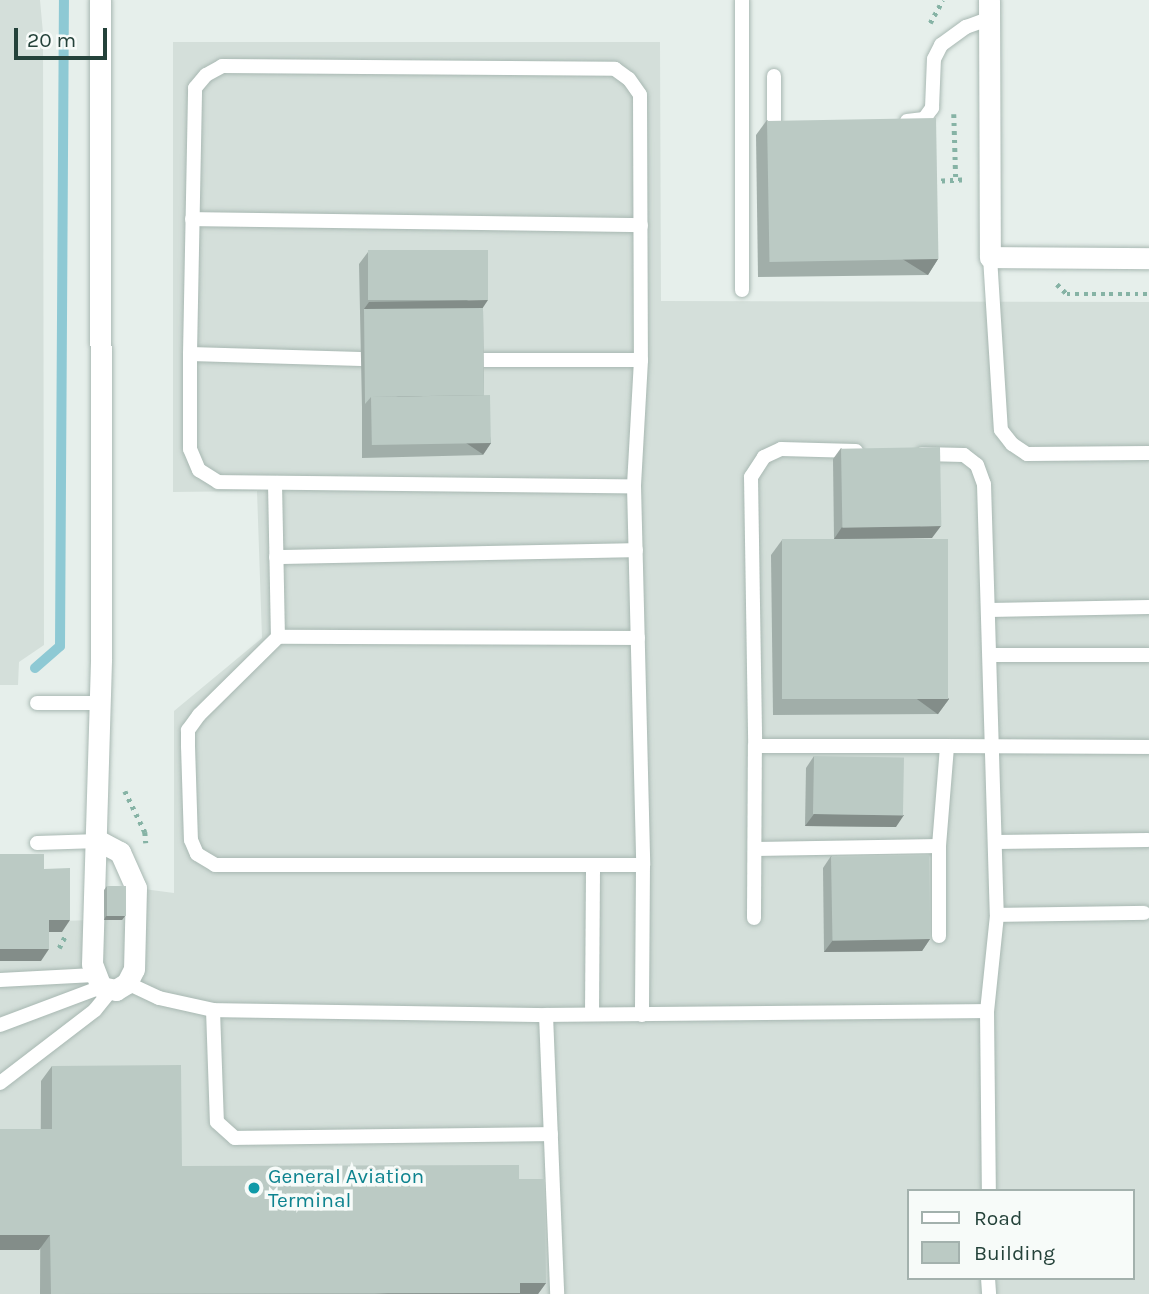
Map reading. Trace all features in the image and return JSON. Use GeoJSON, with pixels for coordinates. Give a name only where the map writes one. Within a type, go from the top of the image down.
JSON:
{"type":"FeatureCollection","features":[{"type":"Feature","properties":{"kind":"street"},"geometry":{"type":"LineString","coordinates":[[99,841],[120,852],[136,888],[134,969],[108,984],[91,866],[99,841],[100,0]]}},
{"type":"Feature","properties":{"kind":"street"},"geometry":{"type":"LineString","coordinates":[[988,9],[990,257],[1149,257]]}},
{"type":"Feature","properties":{"kind":"lane"},"geometry":{"type":"LineString","coordinates":[[742,0],[743,290]]}},
{"type":"Feature","properties":{"kind":"lane"},"geometry":{"type":"LineString","coordinates":[[892,121],[917,121],[929,115],[934,59],[941,45],[988,9]]}},
{"type":"Feature","properties":{"kind":"lane"},"geometry":{"type":"LineString","coordinates":[[634,486],[218,482],[199,470],[190,449],[192,219],[195,88],[206,75],[222,66],[615,69],[640,95],[641,360],[634,486],[643,865],[642,1015]]}},
{"type":"Feature","properties":{"kind":"lane"},"geometry":{"type":"LineString","coordinates":[[774,76],[773,125],[794,121]]}},
{"type":"Feature","properties":{"kind":"lane"},"geometry":{"type":"LineString","coordinates":[[192,219],[641,225]]}},
{"type":"Feature","properties":{"kind":"lane"},"geometry":{"type":"LineString","coordinates":[[990,257],[1002,430],[1013,444],[1027,454],[1149,453]]}},
{"type":"Feature","properties":{"kind":"lane"},"geometry":{"type":"LineString","coordinates":[[190,354],[361,359]]}},
{"type":"Feature","properties":{"kind":"lane"},"geometry":{"type":"LineString","coordinates":[[481,360],[641,360]]}},
{"type":"Feature","properties":{"kind":"lane"},"geometry":{"type":"LineString","coordinates":[[754,918],[755,746],[751,477],[764,457],[781,449],[872,452]]}},
{"type":"Feature","properties":{"kind":"lane"},"geometry":{"type":"LineString","coordinates":[[912,453],[964,455],[976,465],[984,484],[997,915],[987,1010],[989,1189]]}},
{"type":"Feature","properties":{"kind":"lane"},"geometry":{"type":"LineString","coordinates":[[275,483],[278,637],[188,730],[191,840],[197,854],[215,865],[643,865]]}},
{"type":"Feature","properties":{"kind":"lane"},"geometry":{"type":"LineString","coordinates":[[276,558],[636,550]]}},
{"type":"Feature","properties":{"kind":"lane"},"geometry":{"type":"LineString","coordinates":[[989,610],[1149,607]]}},
{"type":"Feature","properties":{"kind":"lane"},"geometry":{"type":"LineString","coordinates":[[278,637],[638,638]]}},
{"type":"Feature","properties":{"kind":"lane"},"geometry":{"type":"LineString","coordinates":[[991,655],[1149,655]]}},
{"type":"Feature","properties":{"kind":"lane"},"geometry":{"type":"LineString","coordinates":[[37,703],[98,704]]}},
{"type":"Feature","properties":{"kind":"lane"},"geometry":{"type":"LineString","coordinates":[[755,746],[1149,747]]}},
{"type":"Feature","properties":{"kind":"lane"},"geometry":{"type":"LineString","coordinates":[[939,936],[939,846],[947,746]]}},
{"type":"Feature","properties":{"kind":"lane"},"geometry":{"type":"LineString","coordinates":[[996,842],[1148,840]]}},
{"type":"Feature","properties":{"kind":"lane"},"geometry":{"type":"LineString","coordinates":[[37,843],[99,841]]}},
{"type":"Feature","properties":{"kind":"lane"},"geometry":{"type":"LineString","coordinates":[[755,849],[939,846]]}},
{"type":"Feature","properties":{"kind":"lane"},"geometry":{"type":"LineString","coordinates":[[592,1014],[593,866]]}},
{"type":"Feature","properties":{"kind":"lane"},"geometry":{"type":"LineString","coordinates":[[997,915],[1144,913]]}},
{"type":"Feature","properties":{"kind":"lane"},"geometry":{"type":"LineString","coordinates":[[0,980],[108,984],[213,1010],[546,1015],[987,1010]]}},
{"type":"Feature","properties":{"kind":"lane"},"geometry":{"type":"LineString","coordinates":[[0,1025],[108,984]]}},
{"type":"Feature","properties":{"kind":"lane"},"geometry":{"type":"LineString","coordinates":[[0,1083],[95,1010],[108,984]]}},
{"type":"Feature","properties":{"kind":"lane"},"geometry":{"type":"LineString","coordinates":[[213,1010],[217,1122],[236,1138],[551,1134]]}},
{"type":"Feature","properties":{"kind":"lane"},"geometry":{"type":"LineString","coordinates":[[546,1015],[557,1294]]}},
{"type":"Feature","properties":{"kind":"path"},"geometry":{"type":"LineString","coordinates":[[930,187],[935,180],[956,180]]}},
{"type":"Feature","properties":{"kind":"path"},"geometry":{"type":"LineString","coordinates":[[1067,294],[1149,294]]}},
{"type":"Feature","properties":{"kind":"shaded area"},"geometry":{"type":"Polygon","coordinates":[[[0,0],[40,0],[43,33],[44,645],[19,662],[18,685],[0,685],[0,0]]]}},
{"type":"Feature","properties":{"kind":"shaded area"},"geometry":{"type":"Polygon","coordinates":[[[173,42],[660,42],[661,301],[1149,302],[1149,1294],[0,1294],[0,866],[62,921],[92,920],[136,888],[174,893],[174,711],[262,638],[257,491],[173,492],[173,42]]]}},
{"type":"Feature","properties":{"kind":"building"},"geometry":{"type":"Polygon","coordinates":[[[936,118],[938,259],[769,262],[767,121],[936,118]]]}},
{"type":"Feature","properties":{"kind":"building"},"geometry":{"type":"Polygon","coordinates":[[[368,250],[488,250],[488,300],[368,300],[368,250]]]}},
{"type":"Feature","properties":{"kind":"building"},"geometry":{"type":"Polygon","coordinates":[[[483,308],[484,395],[371,397],[365,404],[364,309],[483,308]]]}},
{"type":"Feature","properties":{"kind":"building"},"geometry":{"type":"Polygon","coordinates":[[[490,395],[491,443],[372,445],[371,397],[490,395]]]}},
{"type":"Feature","properties":{"kind":"building"},"geometry":{"type":"Polygon","coordinates":[[[940,447],[941,526],[842,528],[841,449],[940,447]]]}},
{"type":"Feature","properties":{"kind":"building"},"geometry":{"type":"Polygon","coordinates":[[[782,539],[948,539],[948,699],[782,699],[782,539]]]}},
{"type":"Feature","properties":{"kind":"building"},"geometry":{"type":"Polygon","coordinates":[[[814,756],[904,758],[903,816],[813,814],[814,756]]]}},
{"type":"Feature","properties":{"kind":"building"},"geometry":{"type":"Polygon","coordinates":[[[0,854],[44,854],[44,869],[70,868],[70,920],[49,920],[49,949],[0,949],[0,854]]]}},
{"type":"Feature","properties":{"kind":"building"},"geometry":{"type":"Polygon","coordinates":[[[929,855],[930,939],[832,941],[831,857],[929,855]]]}},
{"type":"Feature","properties":{"kind":"building"},"geometry":{"type":"Polygon","coordinates":[[[107,886],[126,886],[126,916],[107,916],[107,886]]]}},
{"type":"Feature","properties":{"kind":"building","name":"General Aviation Terminal"},"geometry":{"type":"Polygon","coordinates":[[[181,1065],[182,1166],[519,1165],[519,1179],[545,1179],[546,1283],[520,1283],[520,1293],[51,1294],[50,1235],[0,1235],[0,1129],[52,1129],[52,1066],[181,1065]]]}},
{"type":"Feature","properties":{"kind":"waterway"},"geometry":{"type":"LineString","coordinates":[[35,668],[60,646],[64,0]]}},
{"type":"Feature","properties":{"kind":"place","name":"General Aviation Terminal"},"geometry":{"type":"Point","coordinates":[254,1188]}}]}
